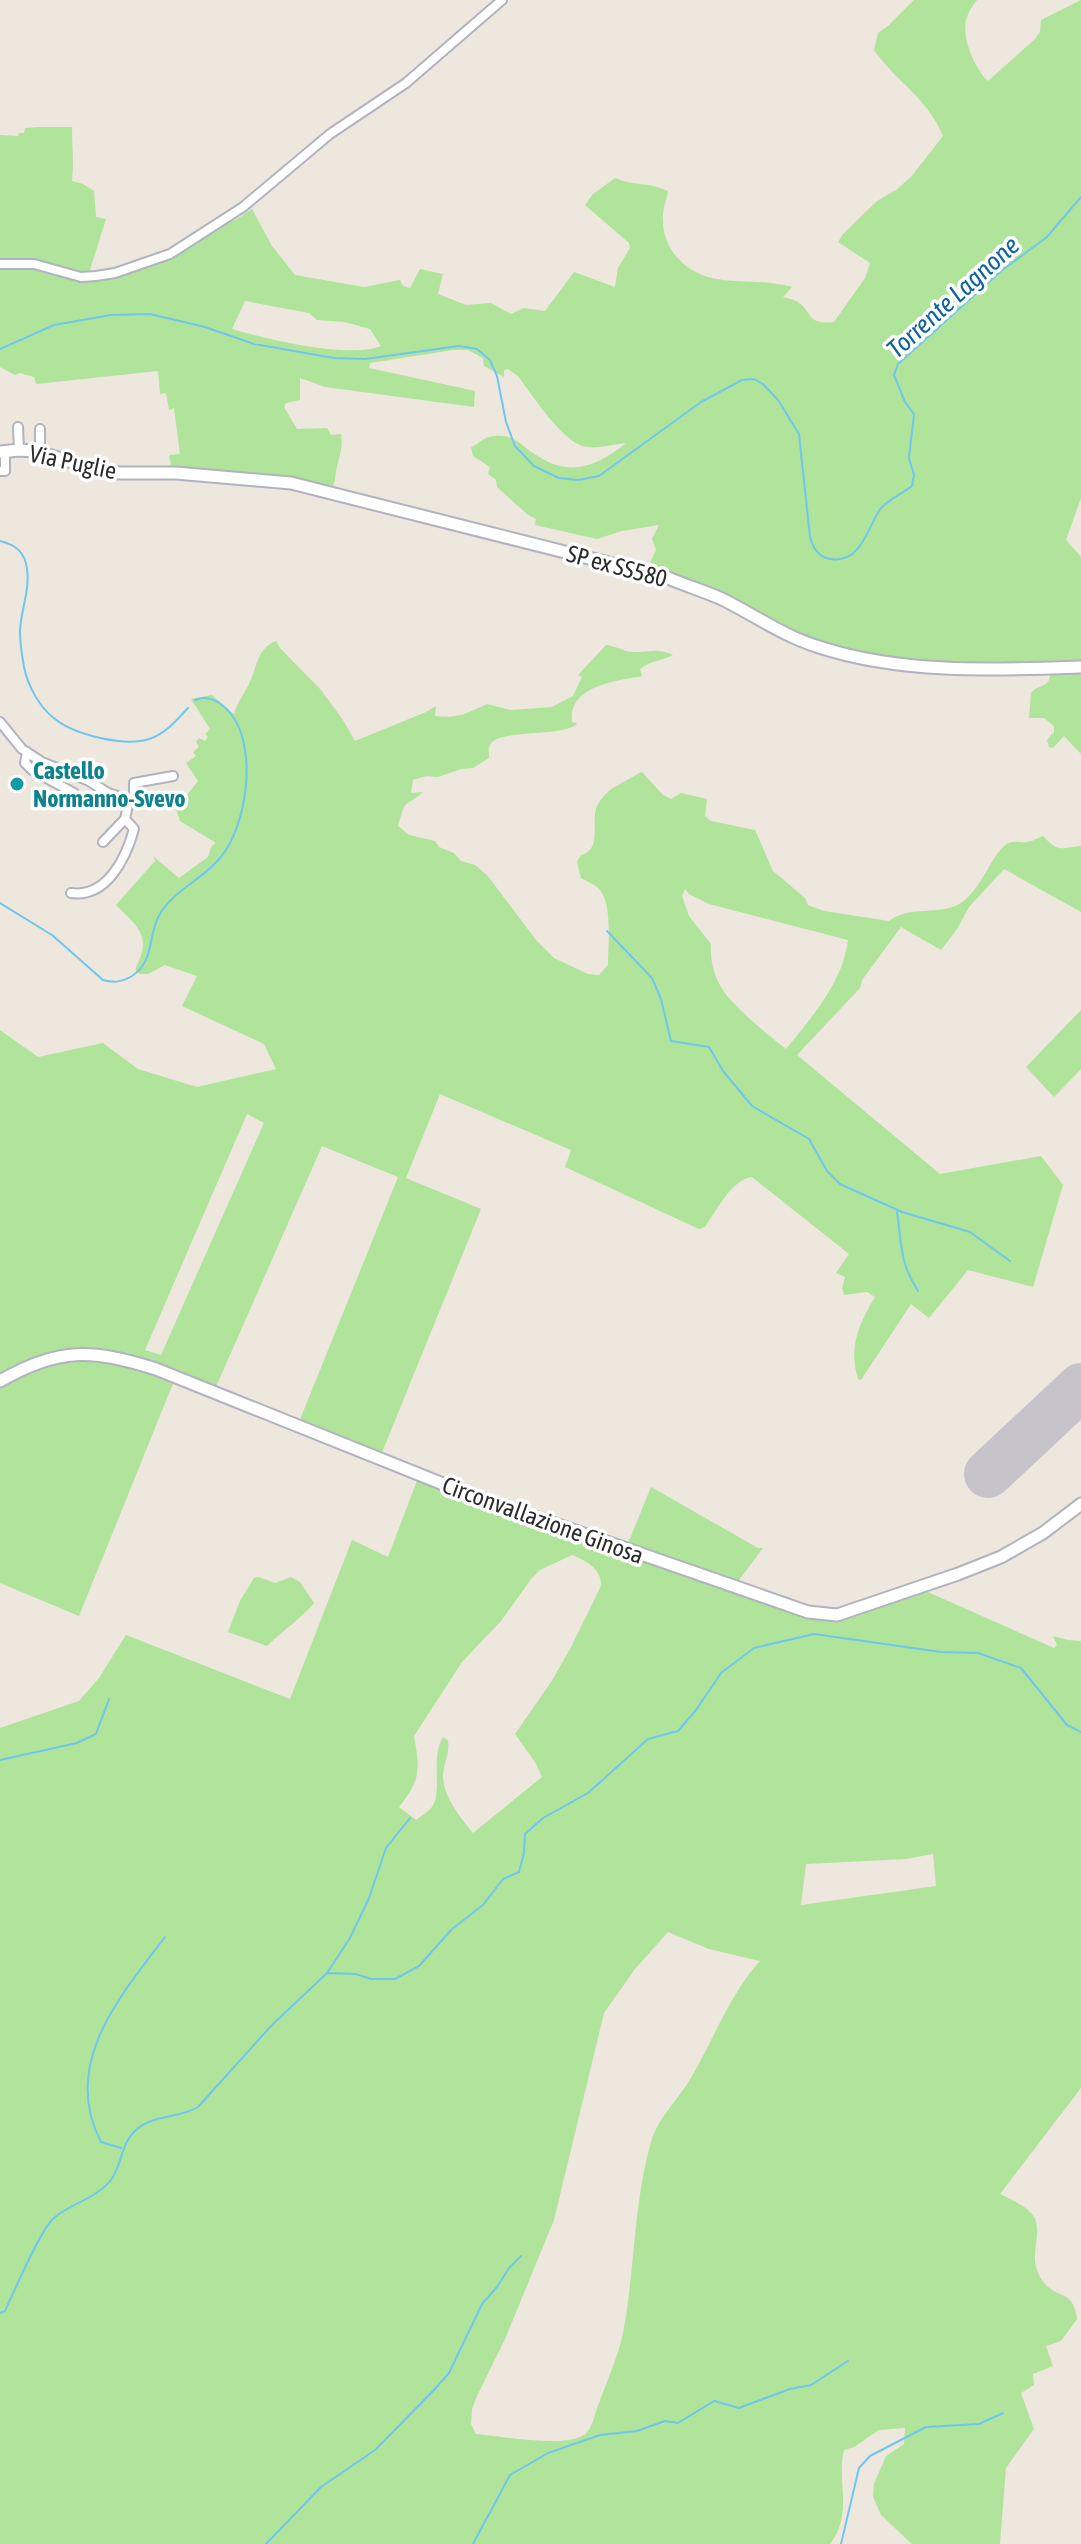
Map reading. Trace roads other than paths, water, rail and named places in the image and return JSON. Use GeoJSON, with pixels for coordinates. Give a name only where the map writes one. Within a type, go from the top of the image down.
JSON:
{"type":"FeatureCollection","features":[{"type":"Feature","properties":{"kind":"main road","name":"Via Puglie"},"geometry":{"type":"LineString","coordinates":[[2,452],[19,450],[40,453],[100,470],[146,473]]}},
{"type":"Feature","properties":{"kind":"main road","name":"SP ex SS580"},"geometry":{"type":"LineString","coordinates":[[146,473],[291,483],[636,569],[721,599],[775,629],[816,646],[868,661],[931,667],[1081,667]]}},
{"type":"Feature","properties":{"kind":"main road","name":"Circonvallazione Ginosa"},"geometry":{"type":"LineString","coordinates":[[0,1381],[23,1368],[52,1358],[81,1352],[117,1356],[463,1492],[808,1612],[837,1615],[1001,1557],[1043,1533],[1081,1504]]}},
{"type":"Feature","properties":{"kind":"street"},"geometry":{"type":"LineString","coordinates":[[0,264],[34,264],[81,277],[107,275],[170,254],[229,218],[330,134],[406,83],[502,0]]}},
{"type":"Feature","properties":{"kind":"street"},"geometry":{"type":"LineString","coordinates":[[18,427],[19,450]]}},
{"type":"Feature","properties":{"kind":"street"},"geometry":{"type":"LineString","coordinates":[[40,429],[40,453]]}},
{"type":"Feature","properties":{"kind":"street"},"geometry":{"type":"LineString","coordinates":[[0,471],[5,471],[2,452]]}},
{"type":"Feature","properties":{"kind":"street"},"geometry":{"type":"LineString","coordinates":[[0,722],[27,752],[42,762],[129,800],[134,798],[134,783],[173,776]]}},
{"type":"Feature","properties":{"kind":"street"},"geometry":{"type":"LineString","coordinates":[[27,752],[25,763],[32,770],[74,793]]}},
{"type":"Feature","properties":{"kind":"street"},"geometry":{"type":"LineString","coordinates":[[103,842],[125,819],[129,800]]}},
{"type":"Feature","properties":{"kind":"street"},"geometry":{"type":"LineString","coordinates":[[71,893],[88,892],[106,882],[123,860],[134,829],[125,819]]}},
{"type":"Feature","properties":{"kind":"waterway","name":"Torrente Lagnone"},"geometry":{"type":"LineString","coordinates":[[0,349],[54,325],[111,315],[150,314],[205,327],[254,344],[334,358],[365,359],[459,346],[477,349],[490,360],[497,376],[506,422],[515,446],[534,466],[559,478],[578,480],[599,476],[701,402],[742,380],[754,379],[778,400],[799,434],[813,545],[822,556],[841,559],[857,550],[881,508],[912,486],[914,475],[909,458],[914,414],[905,402],[894,375],[898,364],[1001,271],[1047,237],[1081,197]]}},
{"type":"Feature","properties":{"kind":"waterway","name":"Torrente Lagnone"},"geometry":{"type":"LineString","coordinates":[[0,541],[19,550],[26,563],[28,577],[20,630],[23,658],[31,689],[49,714],[75,730],[127,742],[160,734],[188,708]]}},
{"type":"Feature","properties":{"kind":"waterway","name":"Torrente Lagnone"},"geometry":{"type":"LineString","coordinates":[[0,903],[52,935],[103,980],[121,981],[140,970],[161,912],[220,858],[237,827],[242,808],[247,766],[239,729],[231,714],[219,703],[205,698],[195,700]]}},
{"type":"Feature","properties":{"kind":"waterway"},"geometry":{"type":"LineString","coordinates":[[607,931],[652,978],[661,999],[671,1041],[709,1047],[723,1071],[752,1106],[809,1139],[827,1171],[840,1184],[902,1212],[970,1232],[1010,1261]]}},
{"type":"Feature","properties":{"kind":"waterway"},"geometry":{"type":"LineString","coordinates":[[897,1212],[904,1262],[918,1291]]}},
{"type":"Feature","properties":{"kind":"waterway"},"geometry":{"type":"LineString","coordinates":[[0,2313],[5,2311],[49,2224],[111,2180],[127,2141],[136,2130],[150,2121],[198,2107],[271,2026],[327,1973],[395,1979],[419,1966],[452,1929],[483,1905],[503,1879],[519,1872],[525,1834],[543,1818],[588,1793],[648,1739],[678,1731],[721,1673],[754,1648],[814,1634],[941,1652],[978,1653],[1021,1668],[1067,1725],[1081,1732]]}},
{"type":"Feature","properties":{"kind":"waterway"},"geometry":{"type":"LineString","coordinates":[[0,1760],[77,1743],[96,1734],[109,1699]]}},
{"type":"Feature","properties":{"kind":"waterway"},"geometry":{"type":"LineString","coordinates":[[327,1973],[350,1938],[369,1898],[386,1848],[410,1818]]}},
{"type":"Feature","properties":{"kind":"waterway"},"geometry":{"type":"LineString","coordinates":[[121,2148],[101,2142],[90,2113],[88,2085],[92,2058],[101,2032],[115,2007],[165,1937]]}},
{"type":"Feature","properties":{"kind":"waterway"},"geometry":{"type":"LineString","coordinates":[[266,2544],[321,2487],[375,2450],[435,2389],[449,2373],[482,2304],[521,2256]]}},
{"type":"Feature","properties":{"kind":"waterway"},"geometry":{"type":"LineString","coordinates":[[473,2544],[510,2475],[548,2453],[600,2435],[637,2431],[665,2421],[678,2423],[714,2401],[739,2408],[790,2389],[811,2385],[848,2361]]}},
{"type":"Feature","properties":{"kind":"waterway"},"geometry":{"type":"LineString","coordinates":[[841,2544],[859,2468],[870,2456],[926,2427],[979,2424],[1003,2413]]}},
{"type":"Feature","properties":{"kind":"place","name":"Castello Normanno-Svevo"},"geometry":{"type":"Point","coordinates":[17,784]}}]}
